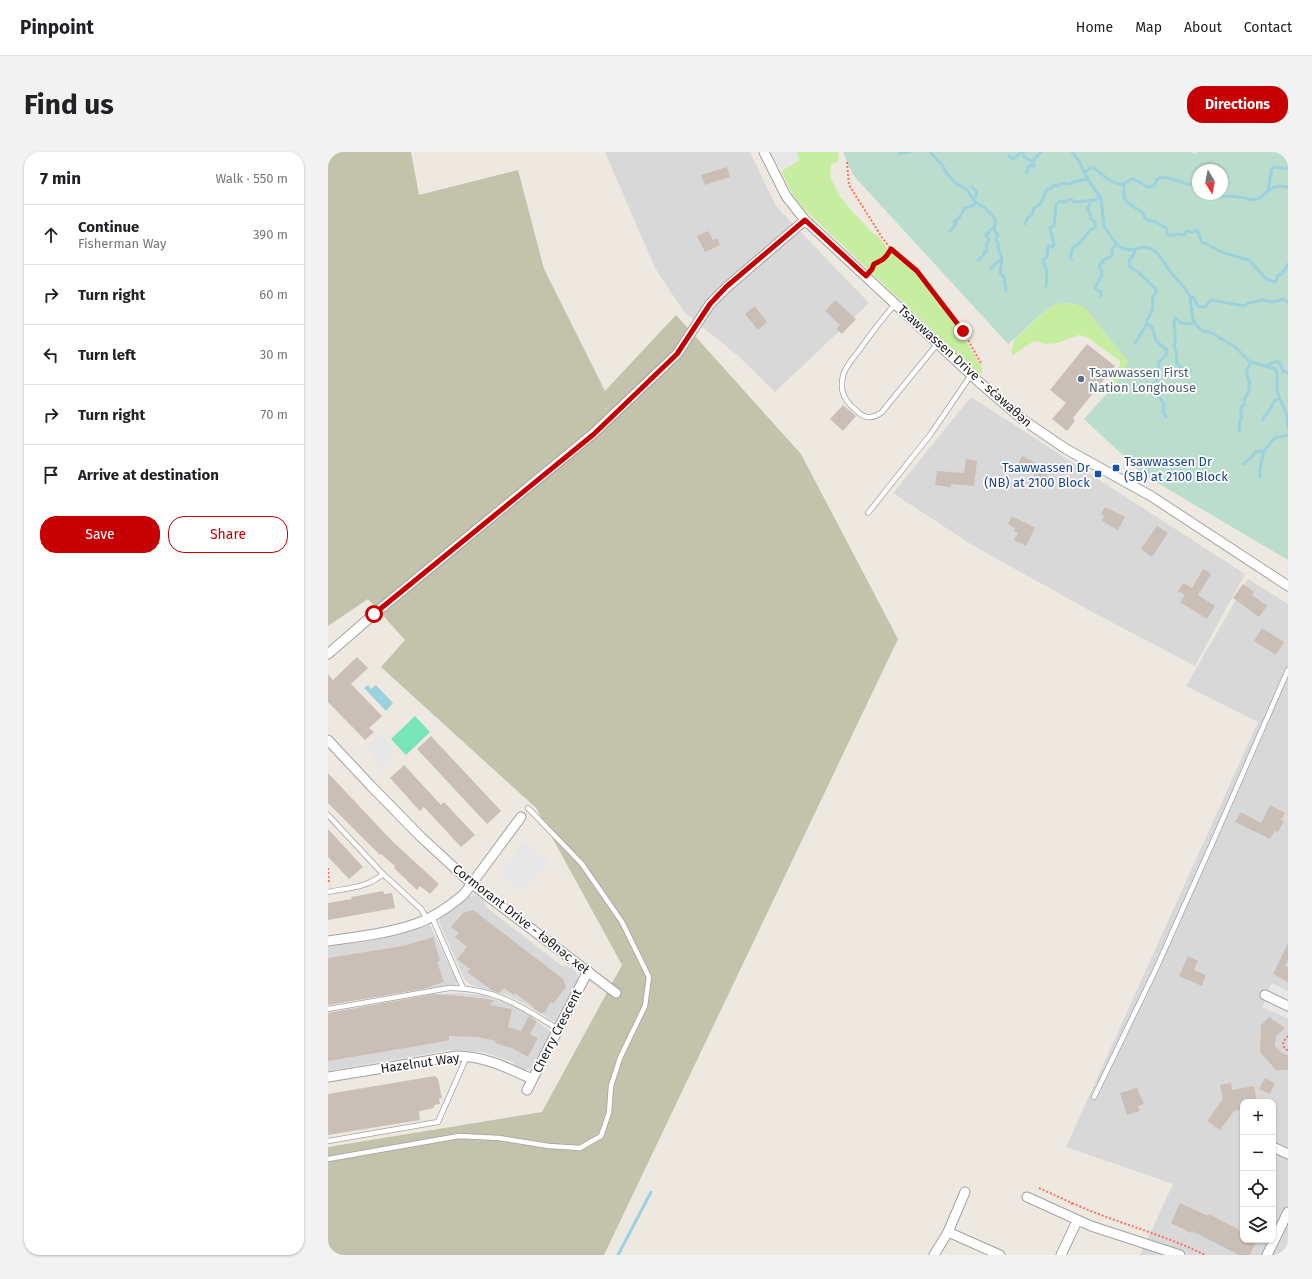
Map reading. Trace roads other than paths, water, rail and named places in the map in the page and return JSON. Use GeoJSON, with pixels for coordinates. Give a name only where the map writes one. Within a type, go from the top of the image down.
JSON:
{"type":"FeatureCollection","features":[{"type":"Feature","properties":{"kind":"street","name":"Tsawwassen Drive - sc̓əwaθən"},"geometry":{"type":"LineString","coordinates":[[764,152],[786,196],[805,220],[971,375],[1022,419],[1066,449],[1151,496],[1288,586]]}},
{"type":"Feature","properties":{"kind":"street"},"geometry":{"type":"LineString","coordinates":[[328,654],[374,614],[594,434],[677,354],[710,304],[726,287],[805,220]]}},
{"type":"Feature","properties":{"kind":"street","name":"Cormorant Drive - łəθnəc xeł"},"geometry":{"type":"LineString","coordinates":[[328,740],[421,837],[472,884],[616,993]]}},
{"type":"Feature","properties":{"kind":"street"},"geometry":{"type":"LineString","coordinates":[[328,941],[400,929],[430,918],[452,904],[464,894],[472,884],[521,817]]}},
{"type":"Feature","properties":{"kind":"street","name":"Cherry Crescent"},"geometry":{"type":"LineString","coordinates":[[527,1090],[588,971]]}},
{"type":"Feature","properties":{"kind":"street"},"geometry":{"type":"LineString","coordinates":[[1265,995],[1288,1006]]}},
{"type":"Feature","properties":{"kind":"street","name":"Hazelnut Way"},"geometry":{"type":"LineString","coordinates":[[328,1077],[447,1057],[468,1056],[490,1061],[532,1079]]}},
{"type":"Feature","properties":{"kind":"street"},"geometry":{"type":"LineString","coordinates":[[1276,1148],[1288,1154]]}},
{"type":"Feature","properties":{"kind":"street"},"geometry":{"type":"LineString","coordinates":[[934,1255],[948,1232],[965,1192]]}},
{"type":"Feature","properties":{"kind":"street"},"geometry":{"type":"LineString","coordinates":[[1027,1197],[1077,1220],[1180,1255]]}},
{"type":"Feature","properties":{"kind":"street"},"geometry":{"type":"LineString","coordinates":[[1267,1255],[1288,1212]]}},
{"type":"Feature","properties":{"kind":"street"},"geometry":{"type":"LineString","coordinates":[[1061,1255],[1077,1220]]}},
{"type":"Feature","properties":{"kind":"street"},"geometry":{"type":"LineString","coordinates":[[948,1232],[1000,1255]]}},
{"type":"Feature","properties":{"kind":"lane"},"geometry":{"type":"LineString","coordinates":[[896,304],[873,331],[849,364],[843,375],[843,395],[848,404],[861,415],[868,418],[876,416],[882,412],[938,343]]}},
{"type":"Feature","properties":{"kind":"lane"},"geometry":{"type":"LineString","coordinates":[[868,513],[930,435],[971,375]]}},
{"type":"Feature","properties":{"kind":"lane"},"geometry":{"type":"LineString","coordinates":[[1094,1096],[1155,972],[1288,670]]}},
{"type":"Feature","properties":{"kind":"lane"},"geometry":{"type":"LineString","coordinates":[[328,1159],[459,1136],[499,1138],[549,1146],[580,1148],[601,1136],[608,1113],[611,1086],[620,1058],[645,1006],[649,977],[622,922],[582,864],[528,808]]}},
{"type":"Feature","properties":{"kind":"lane"},"geometry":{"type":"LineString","coordinates":[[328,815],[383,874],[430,918],[463,988]]}},
{"type":"Feature","properties":{"kind":"lane"},"geometry":{"type":"LineString","coordinates":[[329,892],[363,886],[374,882],[383,874]]}},
{"type":"Feature","properties":{"kind":"lane"},"geometry":{"type":"LineString","coordinates":[[328,1009],[449,988],[463,988],[504,998],[558,1029]]}},
{"type":"Feature","properties":{"kind":"lane"},"geometry":{"type":"LineString","coordinates":[[328,1140],[438,1122],[468,1056]]}},
{"type":"Feature","properties":{"kind":"water"},"geometry":{"type":"Polygon","coordinates":[[[368,685],[371,689],[376,685],[393,703],[386,711],[364,688],[368,685]]]}},
{"type":"Feature","properties":{"kind":"waterway"},"geometry":{"type":"LineString","coordinates":[[899,153],[910,152]]}},
{"type":"Feature","properties":{"kind":"waterway"},"geometry":{"type":"LineString","coordinates":[[930,152],[942,165],[947,174],[956,183],[967,190],[975,202],[985,208],[995,219],[994,229],[998,234],[996,240],[1002,257],[1000,273],[1004,277],[1006,290]]}},
{"type":"Feature","properties":{"kind":"waterway"},"geometry":{"type":"LineString","coordinates":[[1009,156],[1013,159],[1021,152]]}},
{"type":"Feature","properties":{"kind":"waterway"},"geometry":{"type":"LineString","coordinates":[[1023,152],[1024,157],[1033,162]]}},
{"type":"Feature","properties":{"kind":"waterway"},"geometry":{"type":"LineString","coordinates":[[1027,173],[1028,167],[1031,165],[1034,166],[1033,162],[1041,152]]}},
{"type":"Feature","properties":{"kind":"waterway"},"geometry":{"type":"LineString","coordinates":[[1072,152],[1079,161],[1088,180],[1101,198],[1104,226],[1113,240],[1121,248],[1130,250],[1144,247],[1152,249],[1158,254],[1186,290],[1190,297],[1193,319],[1196,325],[1203,331],[1210,332],[1235,347],[1249,361],[1275,369],[1277,373],[1277,390],[1287,415],[1288,429]]}},
{"type":"Feature","properties":{"kind":"waterway"},"geometry":{"type":"LineString","coordinates":[[1085,173],[1090,168],[1094,168],[1109,180],[1116,183],[1123,184],[1132,179],[1147,187],[1154,186],[1157,179],[1161,177],[1192,184]]}},
{"type":"Feature","properties":{"kind":"waterway"},"geometry":{"type":"LineString","coordinates":[[1268,190],[1272,168],[1288,168]]}},
{"type":"Feature","properties":{"kind":"waterway"},"geometry":{"type":"LineString","coordinates":[[1025,224],[1034,208],[1040,204],[1047,189],[1050,189],[1054,185],[1057,186],[1064,183],[1068,184],[1088,178]]}},
{"type":"Feature","properties":{"kind":"waterway"},"geometry":{"type":"LineString","coordinates":[[1124,184],[1124,198],[1127,202],[1143,213],[1147,220],[1156,222],[1166,228],[1167,234],[1170,236],[1178,234],[1184,235],[1187,231],[1192,232],[1197,230],[1202,242],[1224,253],[1249,260],[1266,279],[1274,282],[1276,281],[1278,275],[1282,274],[1288,264]]}},
{"type":"Feature","properties":{"kind":"waterway"},"geometry":{"type":"LineString","coordinates":[[972,187],[977,192],[974,200]]}},
{"type":"Feature","properties":{"kind":"waterway"},"geometry":{"type":"LineString","coordinates":[[1228,196],[1254,199],[1260,198],[1275,187],[1288,187]]}},
{"type":"Feature","properties":{"kind":"waterway"},"geometry":{"type":"LineString","coordinates":[[1046,286],[1047,272],[1043,260],[1047,257],[1048,246],[1052,247],[1054,245],[1050,228],[1054,226],[1056,205],[1060,201],[1065,202],[1071,199],[1074,202],[1096,200],[1099,196]]}},
{"type":"Feature","properties":{"kind":"waterway"},"geometry":{"type":"LineString","coordinates":[[1072,259],[1070,257],[1072,248],[1080,243],[1090,230],[1095,227],[1095,222],[1090,218],[1090,212],[1087,210],[1090,200]]}},
{"type":"Feature","properties":{"kind":"waterway"},"geometry":{"type":"LineString","coordinates":[[950,231],[956,224],[954,222],[959,218],[965,208],[972,206],[976,202]]}},
{"type":"Feature","properties":{"kind":"waterway"},"geometry":{"type":"LineString","coordinates":[[978,260],[984,255],[984,252],[987,251],[986,245],[989,239],[986,236],[987,233],[994,228]]}},
{"type":"Feature","properties":{"kind":"waterway"},"geometry":{"type":"LineString","coordinates":[[1101,296],[1101,292],[1095,288],[1102,275],[1099,266],[1104,260],[1112,256],[1112,249],[1117,244]]}},
{"type":"Feature","properties":{"kind":"waterway"},"geometry":{"type":"LineString","coordinates":[[1135,249],[1134,254],[1129,261],[1129,265],[1156,289],[1156,293],[1152,298],[1152,310],[1146,325],[1135,343]]}},
{"type":"Feature","properties":{"kind":"waterway"},"geometry":{"type":"LineString","coordinates":[[991,269],[1000,260]]}},
{"type":"Feature","properties":{"kind":"waterway"},"geometry":{"type":"LineString","coordinates":[[1190,297],[1193,297],[1198,306],[1203,307],[1206,306],[1211,300],[1244,306],[1249,303],[1262,300],[1274,302],[1283,299],[1288,302]]}},
{"type":"Feature","properties":{"kind":"waterway"},"geometry":{"type":"LineString","coordinates":[[1191,371],[1180,367],[1177,363],[1174,346],[1174,322],[1175,318],[1185,324],[1194,322]]}},
{"type":"Feature","properties":{"kind":"waterway"},"geometry":{"type":"LineString","coordinates":[[1148,324],[1152,327],[1156,341],[1167,350],[1166,355],[1159,362],[1155,377],[1160,384],[1158,393],[1164,405],[1163,411],[1166,417]]}},
{"type":"Feature","properties":{"kind":"waterway"},"geometry":{"type":"LineString","coordinates":[[1239,431],[1239,423],[1242,417],[1241,407],[1245,404],[1244,400],[1249,391],[1250,382],[1247,372],[1251,362]]}},
{"type":"Feature","properties":{"kind":"waterway"},"geometry":{"type":"LineString","coordinates":[[1267,366],[1274,362],[1279,362],[1283,371],[1288,373]]}},
{"type":"Feature","properties":{"kind":"waterway"},"geometry":{"type":"LineString","coordinates":[[1263,420],[1264,416],[1268,413],[1275,400],[1279,399]]}},
{"type":"Feature","properties":{"kind":"waterway"},"geometry":{"type":"LineString","coordinates":[[1260,477],[1260,468],[1264,451],[1275,438],[1288,435]]}},
{"type":"Feature","properties":{"kind":"waterway"},"geometry":{"type":"LineString","coordinates":[[1243,464],[1253,456],[1255,452],[1264,451]]}},
{"type":"Feature","properties":{"kind":"waterway"},"geometry":{"type":"LineString","coordinates":[[618,1255],[651,1192]]}},
{"type":"Feature","properties":{"kind":"place","name":"Tsawwassen First Nation Longhouse"},"geometry":{"type":"Point","coordinates":[1081,379]}},
{"type":"Feature","properties":{"kind":"place","name":"Tsawwassen Dr (SB) at 2100 Block"},"geometry":{"type":"Point","coordinates":[1116,468]}},
{"type":"Feature","properties":{"kind":"place","name":"Tsawwassen Dr (NB) at 2100 Block"},"geometry":{"type":"Point","coordinates":[1098,474]}}]}
